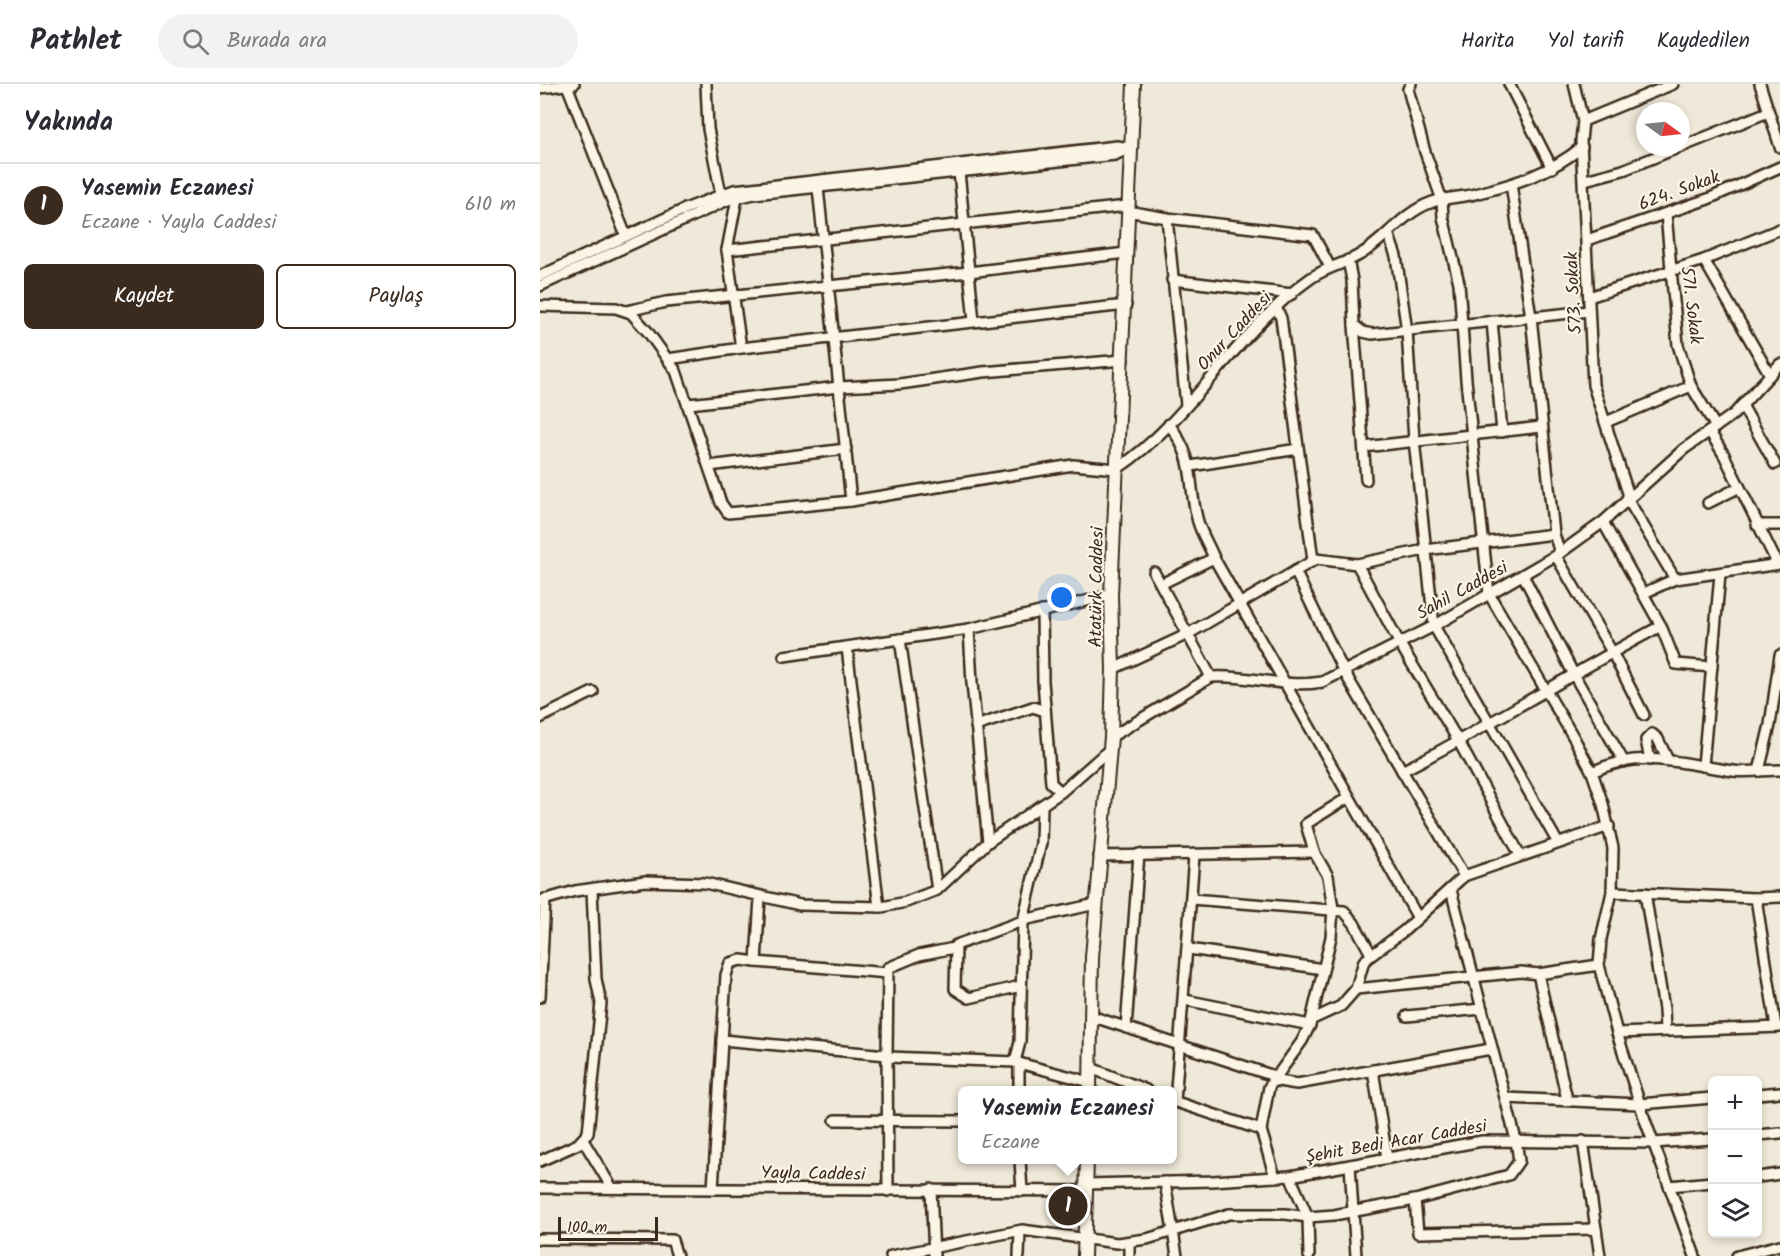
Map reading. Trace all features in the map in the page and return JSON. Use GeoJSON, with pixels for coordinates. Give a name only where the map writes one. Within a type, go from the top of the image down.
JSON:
{"type":"FeatureCollection","features":[{"type":"Feature","properties":{"kind":"main road","name":"Atatürk Caddesi"},"geometry":{"type":"LineString","coordinates":[[1090,1086],[1096,904],[1110,743],[1113,669],[1111,595],[1126,305],[1127,208],[1134,84]]}},
{"type":"Feature","properties":{"kind":"main road"},"geometry":{"type":"LineString","coordinates":[[1084,1256],[1087,1164]]}},
{"type":"Feature","properties":{"kind":"street"},"geometry":{"type":"LineString","coordinates":[[706,84],[708,129],[721,194]]}},
{"type":"Feature","properties":{"kind":"street"},"geometry":{"type":"LineString","coordinates":[[1411,84],[1408,89],[1425,152],[1442,200],[1443,217],[1459,283],[1461,324],[1489,594],[1592,772],[1609,826],[1613,848],[1612,892],[1601,939],[1599,965],[1617,1033],[1640,1104],[1695,1256]]}},
{"type":"Feature","properties":{"kind":"street"},"geometry":{"type":"LineString","coordinates":[[1509,84],[1552,168]]}},
{"type":"Feature","properties":{"kind":"street","name":"573. Sokak"},"geometry":{"type":"LineString","coordinates":[[1574,84],[1583,122],[1582,147],[1593,385],[1628,497],[1675,579]]}},
{"type":"Feature","properties":{"kind":"street"},"geometry":{"type":"LineString","coordinates":[[1583,122],[1673,84]]}},
{"type":"Feature","properties":{"kind":"street"},"geometry":{"type":"LineString","coordinates":[[1760,84],[1780,147]]}},
{"type":"Feature","properties":{"kind":"street"},"geometry":{"type":"LineString","coordinates":[[540,88],[570,85],[626,236]]}},
{"type":"Feature","properties":{"kind":"street"},"geometry":{"type":"LineString","coordinates":[[1690,143],[1768,112]]}},
{"type":"Feature","properties":{"kind":"street"},"geometry":{"type":"LineString","coordinates":[[540,276],[721,194],[747,188],[1118,146],[1130,148]]}},
{"type":"Feature","properties":{"kind":"street","name":"Onur Caddesi"},"geometry":{"type":"LineString","coordinates":[[1118,470],[1138,455],[1169,424],[1221,369],[1258,324],[1312,277],[1360,255],[1429,203],[1531,178],[1552,168],[1582,147]]}},
{"type":"Feature","properties":{"kind":"street"},"geometry":{"type":"LineString","coordinates":[[540,286],[737,198],[1115,155],[1130,148]]}},
{"type":"Feature","properties":{"kind":"street"},"geometry":{"type":"LineString","coordinates":[[1585,180],[1623,170],[1658,156]]}},
{"type":"Feature","properties":{"kind":"street","name":"624. Sokak"},"geometry":{"type":"LineString","coordinates":[[1587,240],[1666,214],[1780,167]]}},
{"type":"Feature","properties":{"kind":"street"},"geometry":{"type":"LineString","coordinates":[[959,172],[974,321]]}},
{"type":"Feature","properties":{"kind":"street"},"geometry":{"type":"LineString","coordinates":[[1511,184],[1531,317],[1541,427],[1558,555],[1644,715]]}},
{"type":"Feature","properties":{"kind":"street"},"geometry":{"type":"LineString","coordinates":[[818,188],[851,501]]}},
{"type":"Feature","properties":{"kind":"street"},"geometry":{"type":"LineString","coordinates":[[737,198],[728,250],[732,297],[741,348]]}},
{"type":"Feature","properties":{"kind":"street"},"geometry":{"type":"LineString","coordinates":[[728,250],[963,223],[1127,208],[1167,218],[1313,236],[1330,267]]}},
{"type":"Feature","properties":{"kind":"street","name":"571. Sokak"},"geometry":{"type":"LineString","coordinates":[[1666,214],[1678,345],[1691,386],[1738,488],[1778,564]]}},
{"type":"Feature","properties":{"kind":"street"},"geometry":{"type":"LineString","coordinates":[[1167,218],[1186,405]]}},
{"type":"Feature","properties":{"kind":"street"},"geometry":{"type":"LineString","coordinates":[[1588,297],[1704,260],[1780,229]]}},
{"type":"Feature","properties":{"kind":"street"},"geometry":{"type":"LineString","coordinates":[[1388,233],[1396,256],[1396,271],[1407,331],[1414,440],[1434,626],[1558,843]]}},
{"type":"Feature","properties":{"kind":"street"},"geometry":{"type":"LineString","coordinates":[[540,306],[616,308],[627,311],[666,302],[969,272],[1126,253]]}},
{"type":"Feature","properties":{"kind":"street"},"geometry":{"type":"LineString","coordinates":[[1348,260],[1352,280],[1366,480]]}},
{"type":"Feature","properties":{"kind":"street"},"geometry":{"type":"LineString","coordinates":[[1704,260],[1769,373]]}},
{"type":"Feature","properties":{"kind":"street"},"geometry":{"type":"LineString","coordinates":[[1172,280],[1292,294]]}},
{"type":"Feature","properties":{"kind":"street"},"geometry":{"type":"LineString","coordinates":[[668,359],[741,348],[1126,305]]}},
{"type":"Feature","properties":{"kind":"street"},"geometry":{"type":"LineString","coordinates":[[1277,309],[1281,318],[1313,560]]}},
{"type":"Feature","properties":{"kind":"street"},"geometry":{"type":"LineString","coordinates":[[1354,325],[1363,332],[1372,334],[1589,310]]}},
{"type":"Feature","properties":{"kind":"street"},"geometry":{"type":"LineString","coordinates":[[627,311],[648,332],[668,359],[689,404],[721,503],[728,513],[851,501],[1073,465],[1118,470]]}},
{"type":"Feature","properties":{"kind":"street"},"geometry":{"type":"LineString","coordinates":[[1492,321],[1502,432]]}},
{"type":"Feature","properties":{"kind":"street"},"geometry":{"type":"LineString","coordinates":[[689,404],[839,387],[900,384],[983,372],[1123,360]]}},
{"type":"Feature","properties":{"kind":"street","name":"Sahil Caddesi"},"geometry":{"type":"LineString","coordinates":[[1211,677],[1225,676],[1283,684],[1306,685],[1322,682],[1434,626],[1558,555],[1603,522],[1628,497],[1684,449],[1713,430],[1742,405],[1769,373],[1780,364]]}},
{"type":"Feature","properties":{"kind":"street"},"geometry":{"type":"LineString","coordinates":[[1606,422],[1691,386]]}},
{"type":"Feature","properties":{"kind":"street"},"geometry":{"type":"LineString","coordinates":[[1742,405],[1775,464]]}},
{"type":"Feature","properties":{"kind":"street"},"geometry":{"type":"LineString","coordinates":[[1169,424],[1184,447],[1191,466],[1197,519],[1214,558],[1283,684],[1418,918]]}},
{"type":"Feature","properties":{"kind":"street"},"geometry":{"type":"LineString","coordinates":[[1364,447],[1541,427]]}},
{"type":"Feature","properties":{"kind":"street"},"geometry":{"type":"LineString","coordinates":[[709,466],[846,449]]}},
{"type":"Feature","properties":{"kind":"street"},"geometry":{"type":"LineString","coordinates":[[1191,466],[1298,449]]}},
{"type":"Feature","properties":{"kind":"street"},"geometry":{"type":"LineString","coordinates":[[1708,504],[1738,488]]}},
{"type":"Feature","properties":{"kind":"street"},"geometry":{"type":"LineString","coordinates":[[1603,522],[1661,626],[1676,664],[1712,667]]}},
{"type":"Feature","properties":{"kind":"street"},"geometry":{"type":"LineString","coordinates":[[1757,525],[1780,525]]}},
{"type":"Feature","properties":{"kind":"street"},"geometry":{"type":"LineString","coordinates":[[1113,669],[1188,634],[1313,560],[1357,564],[1425,550],[1554,534]]}},
{"type":"Feature","properties":{"kind":"street"},"geometry":{"type":"LineString","coordinates":[[1161,584],[1214,558]]}},
{"type":"Feature","properties":{"kind":"street"},"geometry":{"type":"LineString","coordinates":[[1357,564],[1400,644],[1459,742],[1520,855]]}},
{"type":"Feature","properties":{"kind":"street"},"geometry":{"type":"LineString","coordinates":[[1644,593],[1675,579],[1764,568],[1778,564]]}},
{"type":"Feature","properties":{"kind":"street"},"geometry":{"type":"LineString","coordinates":[[1295,571],[1343,670],[1464,876]]}},
{"type":"Feature","properties":{"kind":"street"},"geometry":{"type":"LineString","coordinates":[[540,997],[543,900],[575,891],[645,881],[705,884],[800,905],[879,907],[906,902],[936,890],[988,842],[1060,792],[1110,743],[1211,677],[1154,572]]}},
{"type":"Feature","properties":{"kind":"street"},"geometry":{"type":"LineString","coordinates":[[1703,766],[1720,574]]}},
{"type":"Feature","properties":{"kind":"street"},"geometry":{"type":"LineString","coordinates":[[1523,575],[1574,675],[1624,762]]}},
{"type":"Feature","properties":{"kind":"street"},"geometry":{"type":"LineString","coordinates":[[784,656],[969,629],[1111,595]]}},
{"type":"Feature","properties":{"kind":"street"},"geometry":{"type":"LineString","coordinates":[[1042,611],[1045,711],[1051,783],[1060,792]]}},
{"type":"Feature","properties":{"kind":"street"},"geometry":{"type":"LineString","coordinates":[[1401,771],[1459,742],[1545,689],[1661,626]]}},
{"type":"Feature","properties":{"kind":"street"},"geometry":{"type":"LineString","coordinates":[[969,629],[988,842]]}},
{"type":"Feature","properties":{"kind":"street"},"geometry":{"type":"LineString","coordinates":[[900,639],[936,890]]}},
{"type":"Feature","properties":{"kind":"street"},"geometry":{"type":"LineString","coordinates":[[847,648],[879,907]]}},
{"type":"Feature","properties":{"kind":"street"},"geometry":{"type":"LineString","coordinates":[[1759,771],[1770,725],[1780,655]]}},
{"type":"Feature","properties":{"kind":"street"},"geometry":{"type":"LineString","coordinates":[[540,718],[593,692]]}},
{"type":"Feature","properties":{"kind":"street"},"geometry":{"type":"LineString","coordinates":[[976,726],[1033,707],[1045,711]]}},
{"type":"Feature","properties":{"kind":"street"},"geometry":{"type":"LineString","coordinates":[[1650,760],[1646,740],[1652,734],[1658,739],[1667,758]]}},
{"type":"Feature","properties":{"kind":"street"},"geometry":{"type":"LineString","coordinates":[[1592,772],[1607,765],[1667,758],[1736,771],[1780,770]]}},
{"type":"Feature","properties":{"kind":"street"},"geometry":{"type":"LineString","coordinates":[[1275,1177],[1261,1130],[1273,1078],[1302,1041],[1311,1022],[1331,937],[1333,909],[1328,876],[1314,852],[1306,824],[1349,797]]}},
{"type":"Feature","properties":{"kind":"street"},"geometry":{"type":"LineString","coordinates":[[1019,1086],[1017,1063],[1020,1042],[1023,921],[1041,843],[1042,806]]}},
{"type":"Feature","properties":{"kind":"street"},"geometry":{"type":"LineString","coordinates":[[1185,1000],[1311,1022],[1341,1006],[1356,989],[1364,961],[1451,890],[1464,876],[1609,826]]}},
{"type":"Feature","properties":{"kind":"street"},"geometry":{"type":"LineString","coordinates":[[1099,856],[1314,852]]}},
{"type":"Feature","properties":{"kind":"street"},"geometry":{"type":"LineString","coordinates":[[1126,1028],[1139,854]]}},
{"type":"Feature","properties":{"kind":"street"},"geometry":{"type":"LineString","coordinates":[[1176,1086],[1185,1000],[1194,855]]}},
{"type":"Feature","properties":{"kind":"street"},"geometry":{"type":"LineString","coordinates":[[540,1161],[583,1140],[588,1133],[601,1003],[596,979],[592,890]]}},
{"type":"Feature","properties":{"kind":"street"},"geometry":{"type":"LineString","coordinates":[[891,1256],[934,1253],[1020,1231],[1129,1242],[1229,1214],[1285,1214],[1308,1217],[1354,1211],[1415,1200],[1509,1175],[1519,1161],[1516,1140],[1451,890]]}},
{"type":"Feature","properties":{"kind":"street"},"geometry":{"type":"LineString","coordinates":[[1612,892],[1780,897]]}},
{"type":"Feature","properties":{"kind":"street"},"geometry":{"type":"LineString","coordinates":[[1646,893],[1664,1009],[1665,1030]]}},
{"type":"Feature","properties":{"kind":"street"},"geometry":{"type":"LineString","coordinates":[[756,962],[760,898]]}},
{"type":"Feature","properties":{"kind":"street"},"geometry":{"type":"LineString","coordinates":[[1617,1033],[1778,1027],[1756,898]]}},
{"type":"Feature","properties":{"kind":"street"},"geometry":{"type":"LineString","coordinates":[[1191,899],[1344,911],[1371,954]]}},
{"type":"Feature","properties":{"kind":"street"},"geometry":{"type":"LineString","coordinates":[[1021,986],[969,998],[961,995],[955,989],[954,948],[957,943],[1023,921],[1096,904]]}},
{"type":"Feature","properties":{"kind":"street"},"geometry":{"type":"LineString","coordinates":[[888,1191],[886,1122],[888,968],[940,948],[954,948]]}},
{"type":"Feature","properties":{"kind":"street"},"geometry":{"type":"LineString","coordinates":[[1189,949],[1323,969]]}},
{"type":"Feature","properties":{"kind":"street"},"geometry":{"type":"LineString","coordinates":[[712,1189],[726,975],[730,963],[741,960],[888,973]]}},
{"type":"Feature","properties":{"kind":"street"},"geometry":{"type":"LineString","coordinates":[[1356,989],[1521,972],[1538,974],[1599,965]]}},
{"type":"Feature","properties":{"kind":"street"},"geometry":{"type":"LineString","coordinates":[[1538,974],[1567,1099]]}},
{"type":"Feature","properties":{"kind":"street"},"geometry":{"type":"LineString","coordinates":[[1407,1016],[1482,1009]]}},
{"type":"Feature","properties":{"kind":"street"},"geometry":{"type":"LineString","coordinates":[[1091,1016],[1273,1078],[1297,1084],[1491,1048]]}},
{"type":"Feature","properties":{"kind":"street"},"geometry":{"type":"LineString","coordinates":[[722,1040],[888,1056],[1017,1063],[1090,1086]]}},
{"type":"Feature","properties":{"kind":"street"},"geometry":{"type":"LineString","coordinates":[[1091,1068],[1136,1086]]}},
{"type":"Feature","properties":{"kind":"street"},"geometry":{"type":"LineString","coordinates":[[1373,1070],[1387,1158]]}},
{"type":"Feature","properties":{"kind":"street"},"geometry":{"type":"LineString","coordinates":[[1762,1094],[1780,1092]]}},
{"type":"Feature","properties":{"kind":"street"},"geometry":{"type":"LineString","coordinates":[[1506,1098],[1640,1104],[1708,1098]]}},
{"type":"Feature","properties":{"kind":"street"},"geometry":{"type":"LineString","coordinates":[[1177,1103],[1261,1130]]}},
{"type":"Feature","properties":{"kind":"street"},"geometry":{"type":"LineString","coordinates":[[835,1120],[958,1121]]}},
{"type":"Feature","properties":{"kind":"street"},"geometry":{"type":"LineString","coordinates":[[1762,1135],[1780,1133]]}},
{"type":"Feature","properties":{"kind":"street","name":"Şehit Bedi Acar Caddesi"},"geometry":{"type":"LineString","coordinates":[[1086,1188],[1290,1176],[1461,1144],[1516,1140],[1653,1143],[1708,1138]]}},
{"type":"Feature","properties":{"kind":"street"},"geometry":{"type":"LineString","coordinates":[[583,1140],[612,1188]]}},
{"type":"Feature","properties":{"kind":"street"},"geometry":{"type":"LineString","coordinates":[[1583,1141],[1600,1256]]}},
{"type":"Feature","properties":{"kind":"street"},"geometry":{"type":"LineString","coordinates":[[1020,1164],[1022,1191]]}},
{"type":"Feature","properties":{"kind":"street"},"geometry":{"type":"LineString","coordinates":[[1350,1165],[1356,1256]]}},
{"type":"Feature","properties":{"kind":"street"},"geometry":{"type":"LineString","coordinates":[[1762,1176],[1780,1174]]}},
{"type":"Feature","properties":{"kind":"street"},"geometry":{"type":"LineString","coordinates":[[1290,1176],[1308,1217],[1310,1256]]}},
{"type":"Feature","properties":{"kind":"street"},"geometry":{"type":"LineString","coordinates":[[1166,1182],[1177,1256]]}},
{"type":"Feature","properties":{"kind":"street"},"geometry":{"type":"LineString","coordinates":[[1669,1186],[1708,1182]]}},
{"type":"Feature","properties":{"kind":"street","name":"Yayla Caddesi"},"geometry":{"type":"LineString","coordinates":[[540,1188],[888,1191],[931,1189],[1022,1191],[1086,1188]]}},
{"type":"Feature","properties":{"kind":"street"},"geometry":{"type":"LineString","coordinates":[[931,1189],[934,1253]]}},
{"type":"Feature","properties":{"kind":"street"},"geometry":{"type":"LineString","coordinates":[[1415,1200],[1418,1233],[1596,1229]]}},
{"type":"Feature","properties":{"kind":"street"},"geometry":{"type":"LineString","coordinates":[[1019,1256],[1020,1231]]}},
{"type":"Feature","properties":{"kind":"street"},"geometry":{"type":"LineString","coordinates":[[540,1239],[672,1240],[677,1256]]}},
{"type":"Feature","properties":{"kind":"street"},"geometry":{"type":"LineString","coordinates":[[1129,1242],[1129,1256]]}},
{"type":"Feature","properties":{"kind":"street"},"geometry":{"type":"LineString","coordinates":[[1737,1256],[1780,1245]]}},
{"type":"Feature","properties":{"kind":"place","name":"Yasemin Eczanesi"},"geometry":{"type":"Point","coordinates":[1068,1206]}}]}
